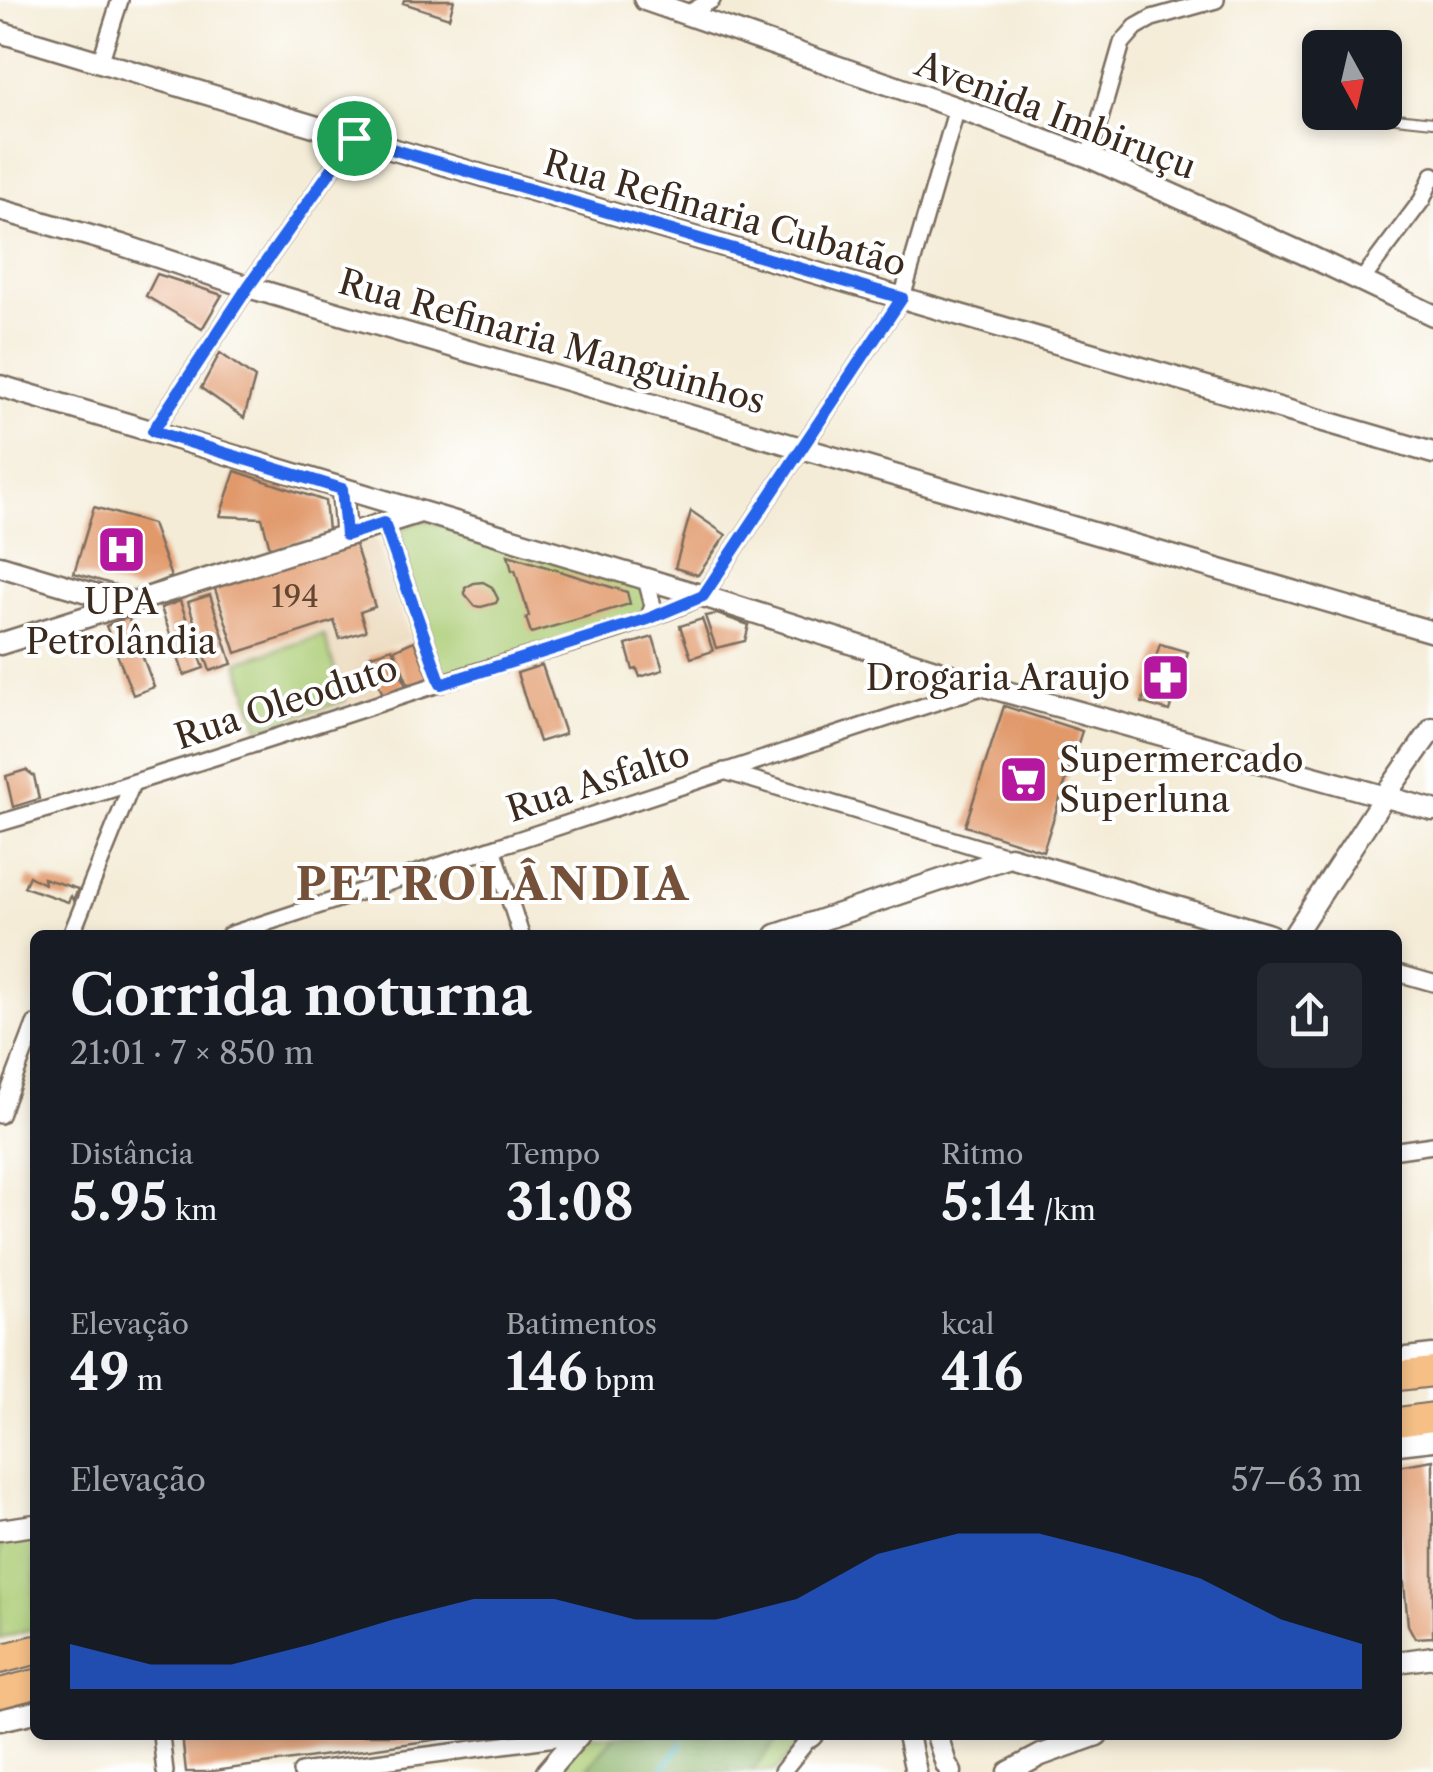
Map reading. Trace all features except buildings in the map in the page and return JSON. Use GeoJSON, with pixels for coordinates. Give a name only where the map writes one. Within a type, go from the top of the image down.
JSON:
{"type":"FeatureCollection","features":[{"type":"Feature","properties":{"kind":"highway"},"geometry":{"type":"LineString","coordinates":[[1402,1376],[1433,1372]]}},
{"type":"Feature","properties":{"kind":"highway"},"geometry":{"type":"LineString","coordinates":[[1402,1422],[1433,1418]]}},
{"type":"Feature","properties":{"kind":"highway"},"geometry":{"type":"LineString","coordinates":[[0,1659],[30,1651]]}},
{"type":"Feature","properties":{"kind":"highway"},"geometry":{"type":"LineString","coordinates":[[0,1693],[30,1685]]}},
{"type":"Feature","properties":{"kind":"street"},"geometry":{"type":"LineString","coordinates":[[100,64],[120,0]]}},
{"type":"Feature","properties":{"kind":"street","name":"Avenida Imbiruçu"},"geometry":{"type":"LineString","coordinates":[[645,0],[1090,157],[1433,315]]}},
{"type":"Feature","properties":{"kind":"street"},"geometry":{"type":"LineString","coordinates":[[687,14],[712,0]]}},
{"type":"Feature","properties":{"kind":"street"},"geometry":{"type":"LineString","coordinates":[[1090,157],[1122,43],[1136,27],[1152,18],[1216,0]]}},
{"type":"Feature","properties":{"kind":"street","name":"Rua Refinaria Cubatão"},"geometry":{"type":"LineString","coordinates":[[0,32],[1433,453]]}},
{"type":"Feature","properties":{"kind":"street"},"geometry":{"type":"LineString","coordinates":[[703,596],[902,298],[957,108]]}},
{"type":"Feature","properties":{"kind":"street"},"geometry":{"type":"LineString","coordinates":[[153,431],[248,287],[354,138]]}},
{"type":"Feature","properties":{"kind":"street"},"geometry":{"type":"LineString","coordinates":[[1362,280],[1422,200],[1433,175]]}},
{"type":"Feature","properties":{"kind":"street","name":"Rua Refinaria Manguinhos"},"geometry":{"type":"LineString","coordinates":[[0,210],[248,287],[1433,632]]}},
{"type":"Feature","properties":{"kind":"street"},"geometry":{"type":"LineString","coordinates":[[0,386],[703,596],[985,686],[1433,810]]}},
{"type":"Feature","properties":{"kind":"street"},"geometry":{"type":"LineString","coordinates":[[342,489],[346,535]]}},
{"type":"Feature","properties":{"kind":"street"},"geometry":{"type":"LineString","coordinates":[[0,644],[419,513]]}},
{"type":"Feature","properties":{"kind":"street"},"geometry":{"type":"LineString","coordinates":[[384,523],[441,684]]}},
{"type":"Feature","properties":{"kind":"street"},"geometry":{"type":"LineString","coordinates":[[0,566],[127,604]]}},
{"type":"Feature","properties":{"kind":"street"},"geometry":{"type":"LineString","coordinates":[[646,579],[653,606],[648,619]]}},
{"type":"Feature","properties":{"kind":"street","name":"Rua Oleoduto"},"geometry":{"type":"LineString","coordinates":[[0,823],[648,619],[703,596]]}},
{"type":"Feature","properties":{"kind":"street","name":"Rua Asfalto"},"geometry":{"type":"LineString","coordinates":[[258,930],[985,686]]}},
{"type":"Feature","properties":{"kind":"street"},"geometry":{"type":"LineString","coordinates":[[1297,930],[1433,728]]}},
{"type":"Feature","properties":{"kind":"street"},"geometry":{"type":"LineString","coordinates":[[724,771],[1253,930]]}},
{"type":"Feature","properties":{"kind":"street"},"geometry":{"type":"LineString","coordinates":[[73,930],[132,784]]}},
{"type":"Feature","properties":{"kind":"street"},"geometry":{"type":"LineString","coordinates":[[493,848],[519,930]]}},
{"type":"Feature","properties":{"kind":"street"},"geometry":{"type":"LineString","coordinates":[[791,930],[1010,857]]}},
{"type":"Feature","properties":{"kind":"street"},"geometry":{"type":"LineString","coordinates":[[1402,974],[1433,984]]}},
{"type":"Feature","properties":{"kind":"street"},"geometry":{"type":"LineString","coordinates":[[0,1116],[30,1037]]}},
{"type":"Feature","properties":{"kind":"street"},"geometry":{"type":"LineString","coordinates":[[1402,1149],[1433,1145]]}},
{"type":"Feature","properties":{"kind":"street"},"geometry":{"type":"LineString","coordinates":[[1402,1359],[1433,1355]]}},
{"type":"Feature","properties":{"kind":"street"},"geometry":{"type":"LineString","coordinates":[[1402,1444],[1433,1440]]}},
{"type":"Feature","properties":{"kind":"street"},"geometry":{"type":"LineString","coordinates":[[0,1530],[30,1526]]}},
{"type":"Feature","properties":{"kind":"street"},"geometry":{"type":"LineString","coordinates":[[1402,1661],[1433,1657]]}},
{"type":"Feature","properties":{"kind":"street"},"geometry":{"type":"LineString","coordinates":[[0,1720],[30,1713]]}},
{"type":"Feature","properties":{"kind":"street"},"geometry":{"type":"LineString","coordinates":[[161,1740],[165,1772]]}},
{"type":"Feature","properties":{"kind":"street"},"geometry":{"type":"LineString","coordinates":[[301,1772],[541,1740]]}},
{"type":"Feature","properties":{"kind":"street"},"geometry":{"type":"LineString","coordinates":[[547,1772],[574,1740]]}},
{"type":"Feature","properties":{"kind":"street"},"geometry":{"type":"LineString","coordinates":[[782,1772],[807,1740]]}},
{"type":"Feature","properties":{"kind":"street"},"geometry":{"type":"LineString","coordinates":[[909,1740],[916,1771]]}},
{"type":"Feature","properties":{"kind":"street"},"geometry":{"type":"LineString","coordinates":[[938,1740],[947,1769]]}},
{"type":"Feature","properties":{"kind":"street"},"geometry":{"type":"LineString","coordinates":[[1009,1772],[1083,1740]]}},
{"type":"Feature","properties":{"kind":"lane"},"geometry":{"type":"LineString","coordinates":[[1402,119],[1433,122]]}},
{"type":"Feature","properties":{"kind":"shaded area"},"geometry":{"type":"Polygon","coordinates":[[[375,537],[411,639],[367,655],[379,695],[258,734],[209,586],[375,537]]]}},
{"type":"Feature","properties":{"kind":"green space"},"geometry":{"type":"Polygon","coordinates":[[[424,520],[643,587],[649,604],[645,616],[442,679],[393,531],[424,520]]]}},
{"type":"Feature","properties":{"kind":"green space"},"geometry":{"type":"Polygon","coordinates":[[[324,635],[345,701],[259,728],[238,662],[324,635]]]}},
{"type":"Feature","properties":{"kind":"green space"},"geometry":{"type":"Polygon","coordinates":[[[30,1538],[30,1630],[0,1639],[0,1541],[30,1538]]]}},
{"type":"Feature","properties":{"kind":"green space"},"geometry":{"type":"Polygon","coordinates":[[[579,1740],[802,1740],[775,1772],[552,1772],[579,1740]]]}},
{"type":"Feature","properties":{"kind":"green space"},"geometry":{"type":"Polygon","coordinates":[[[611,1740],[776,1740],[752,1772],[585,1772],[611,1740]]]}},
{"type":"Feature","properties":{"kind":"waterway"},"geometry":{"type":"LineString","coordinates":[[660,1772],[682,1743]]}},
{"type":"Feature","properties":{"kind":"place","name":"UPA Petrolândia"},"geometry":{"type":"Point","coordinates":[121,549]}},
{"type":"Feature","properties":{"kind":"place","name":"Drogaria Araujo"},"geometry":{"type":"Point","coordinates":[1165,677]}},
{"type":"Feature","properties":{"kind":"place","name":"Supermercado Superluna"},"geometry":{"type":"Point","coordinates":[1024,779]}},
{"type":"Feature","properties":{"kind":"district","name":"PETROLÂNDIA"},"geometry":{"type":"Point","coordinates":[493,884]}},
{"type":"Feature","properties":{"kind":"route"},"geometry":{"type":"LineString","coordinates":[[354,138],[902,298],[703,596],[648,619],[441,684],[384,523],[346,535],[342,489],[153,431],[248,287],[354,138]]}}]}
